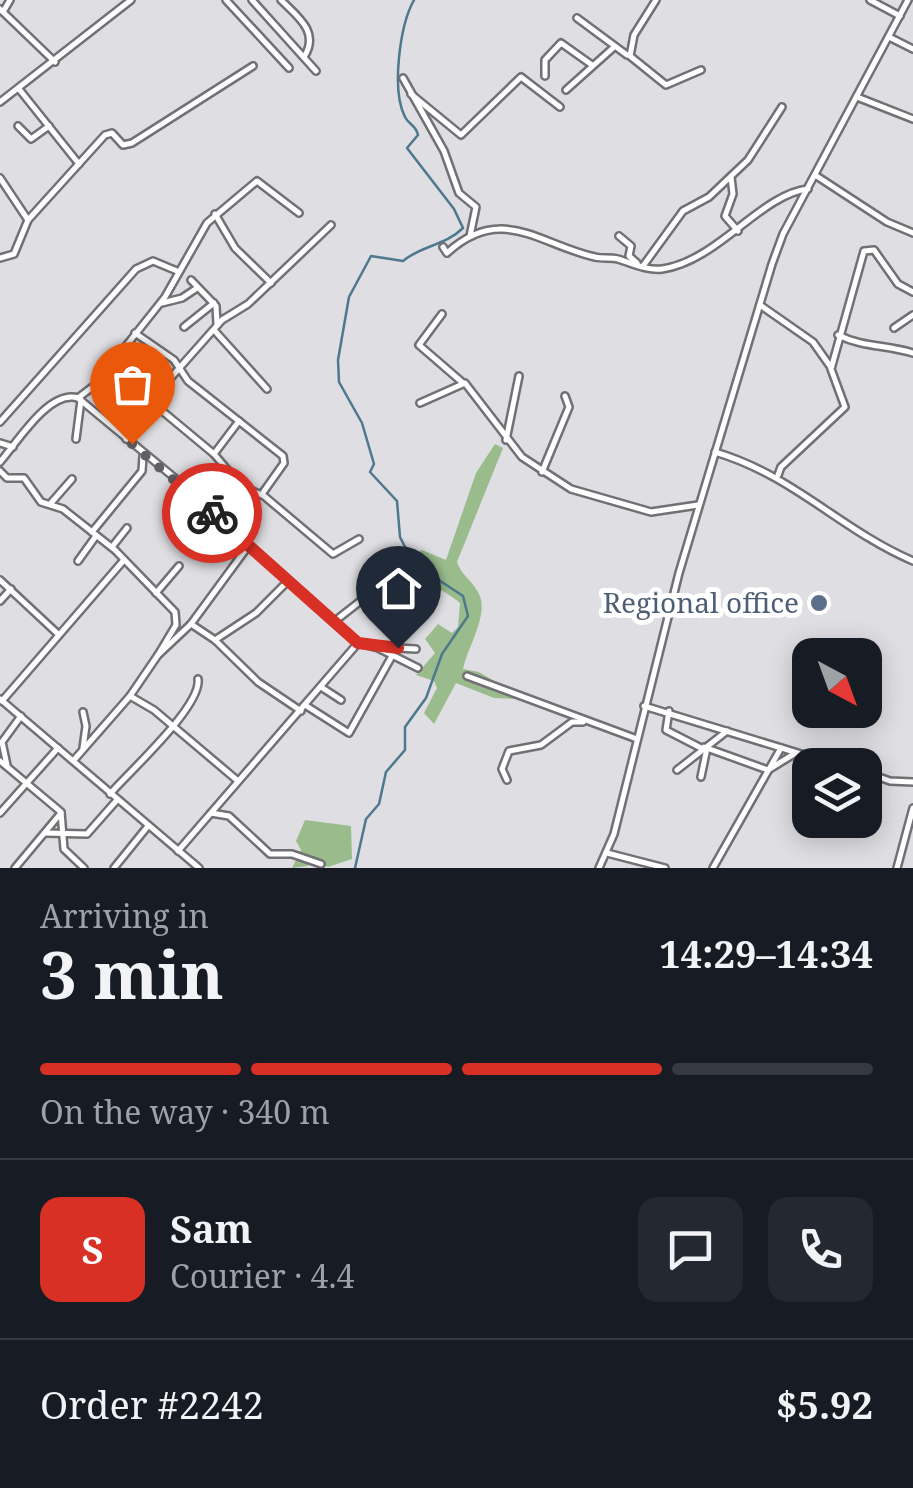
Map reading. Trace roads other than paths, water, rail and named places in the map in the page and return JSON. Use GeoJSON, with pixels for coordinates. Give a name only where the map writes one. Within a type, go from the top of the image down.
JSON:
{"type":"FeatureCollection","features":[{"type":"Feature","properties":{"kind":"street"},"geometry":{"type":"LineString","coordinates":[[10,0],[1,11],[54,62]]}},
{"type":"Feature","properties":{"kind":"street"},"geometry":{"type":"LineString","coordinates":[[0,102],[131,0]]}},
{"type":"Feature","properties":{"kind":"street"},"geometry":{"type":"LineString","coordinates":[[226,0],[290,68]]}},
{"type":"Feature","properties":{"kind":"street"},"geometry":{"type":"LineString","coordinates":[[252,0],[316,71]]}},
{"type":"Feature","properties":{"kind":"street"},"geometry":{"type":"LineString","coordinates":[[281,0],[309,33],[310,48],[304,57]]}},
{"type":"Feature","properties":{"kind":"street"},"geometry":{"type":"LineString","coordinates":[[630,56],[634,35],[656,0]]}},
{"type":"Feature","properties":{"kind":"street"},"geometry":{"type":"LineString","coordinates":[[870,0],[900,16]]}},
{"type":"Feature","properties":{"kind":"street"},"geometry":{"type":"LineString","coordinates":[[599,868],[607,853],[698,505],[782,234],[908,0]]}},
{"type":"Feature","properties":{"kind":"street"},"geometry":{"type":"LineString","coordinates":[[577,18],[666,85],[701,70]]}},
{"type":"Feature","properties":{"kind":"street"},"geometry":{"type":"LineString","coordinates":[[889,38],[913,49]]}},
{"type":"Feature","properties":{"kind":"street"},"geometry":{"type":"LineString","coordinates":[[545,76],[546,60],[561,43],[592,65]]}},
{"type":"Feature","properties":{"kind":"street"},"geometry":{"type":"LineString","coordinates":[[566,90],[613,48]]}},
{"type":"Feature","properties":{"kind":"street"},"geometry":{"type":"LineString","coordinates":[[0,258],[16,252],[28,220],[109,132],[123,145],[132,143],[253,66]]}},
{"type":"Feature","properties":{"kind":"street"},"geometry":{"type":"LineString","coordinates":[[411,94],[462,134],[521,77],[560,107]]}},
{"type":"Feature","properties":{"kind":"street"},"geometry":{"type":"LineString","coordinates":[[404,78],[444,151],[459,193],[476,207],[469,239]]}},
{"type":"Feature","properties":{"kind":"street"},"geometry":{"type":"LineString","coordinates":[[18,89],[79,164]]}},
{"type":"Feature","properties":{"kind":"street"},"geometry":{"type":"LineString","coordinates":[[857,97],[913,119]]}},
{"type":"Feature","properties":{"kind":"street"},"geometry":{"type":"LineString","coordinates":[[641,266],[682,211],[709,197],[752,156],[782,107]]}},
{"type":"Feature","properties":{"kind":"street"},"geometry":{"type":"LineString","coordinates":[[18,126],[31,139],[49,126]]}},
{"type":"Feature","properties":{"kind":"street"},"geometry":{"type":"LineString","coordinates":[[815,174],[887,222],[913,233]]}},
{"type":"Feature","properties":{"kind":"street"},"geometry":{"type":"LineString","coordinates":[[732,176],[733,194],[725,214],[738,230]]}},
{"type":"Feature","properties":{"kind":"street"},"geometry":{"type":"LineString","coordinates":[[0,178],[28,220]]}},
{"type":"Feature","properties":{"kind":"street"},"geometry":{"type":"LineString","coordinates":[[0,462],[57,399],[79,399],[96,385],[159,303],[215,214],[257,181],[299,213]]}},
{"type":"Feature","properties":{"kind":"street"},"geometry":{"type":"LineString","coordinates":[[443,247],[448,252],[488,230],[526,232],[595,257],[659,269],[677,264],[738,230],[784,196],[808,188]]}},
{"type":"Feature","properties":{"kind":"street"},"geometry":{"type":"LineString","coordinates":[[215,214],[235,248],[271,283]]}},
{"type":"Feature","properties":{"kind":"street"},"geometry":{"type":"LineString","coordinates":[[126,439],[152,401],[216,328],[271,283],[331,225]]}},
{"type":"Feature","properties":{"kind":"street"},"geometry":{"type":"LineString","coordinates":[[620,236],[631,246],[629,256],[641,266]]}},
{"type":"Feature","properties":{"kind":"street"},"geometry":{"type":"LineString","coordinates":[[831,368],[864,251],[874,250],[898,284],[913,292]]}},
{"type":"Feature","properties":{"kind":"street"},"geometry":{"type":"LineString","coordinates":[[0,422],[136,270],[153,261],[178,271]]}},
{"type":"Feature","properties":{"kind":"street"},"geometry":{"type":"LineString","coordinates":[[191,280],[214,303],[216,328],[268,389]]}},
{"type":"Feature","properties":{"kind":"street"},"geometry":{"type":"LineString","coordinates":[[159,303],[182,298],[198,287]]}},
{"type":"Feature","properties":{"kind":"street"},"geometry":{"type":"LineString","coordinates":[[184,327],[214,303]]}},
{"type":"Feature","properties":{"kind":"street"},"geometry":{"type":"LineString","coordinates":[[759,305],[813,342],[831,368],[844,400],[842,412],[781,467],[778,476]]}},
{"type":"Feature","properties":{"kind":"street"},"geometry":{"type":"LineString","coordinates":[[442,314],[419,344],[490,411],[506,440],[542,472],[583,494],[651,512],[698,505]]}},
{"type":"Feature","properties":{"kind":"street"},"geometry":{"type":"LineString","coordinates":[[894,328],[913,315]]}},
{"type":"Feature","properties":{"kind":"street"},"geometry":{"type":"LineString","coordinates":[[136,333],[174,360],[180,370],[284,459],[264,496],[254,501],[234,531]]}},
{"type":"Feature","properties":{"kind":"street"},"geometry":{"type":"LineString","coordinates":[[838,335],[860,345],[882,344],[913,354]]}},
{"type":"Feature","properties":{"kind":"street"},"geometry":{"type":"LineString","coordinates":[[108,366],[214,454],[254,501]]}},
{"type":"Feature","properties":{"kind":"street"},"geometry":{"type":"LineString","coordinates":[[506,440],[519,376]]}},
{"type":"Feature","properties":{"kind":"street"},"geometry":{"type":"LineString","coordinates":[[420,403],[463,383]]}},
{"type":"Feature","properties":{"kind":"street"},"geometry":{"type":"LineString","coordinates":[[542,472],[570,408],[565,396]]}},
{"type":"Feature","properties":{"kind":"street"},"geometry":{"type":"LineString","coordinates":[[79,399],[358,643],[416,649]]}},
{"type":"Feature","properties":{"kind":"street"},"geometry":{"type":"LineString","coordinates":[[76,440],[79,399]]}},
{"type":"Feature","properties":{"kind":"street"},"geometry":{"type":"LineString","coordinates":[[214,454],[239,421]]}},
{"type":"Feature","properties":{"kind":"street"},"geometry":{"type":"LineString","coordinates":[[0,443],[14,447]]}},
{"type":"Feature","properties":{"kind":"street"},"geometry":{"type":"LineString","coordinates":[[714,452],[778,476],[868,538],[913,560]]}},
{"type":"Feature","properties":{"kind":"street"},"geometry":{"type":"LineString","coordinates":[[78,561],[142,471],[143,453]]}},
{"type":"Feature","properties":{"kind":"street"},"geometry":{"type":"LineString","coordinates":[[0,471],[8,478],[24,478],[42,502],[112,547],[175,612],[177,621],[158,655],[130,696],[74,760]]}},
{"type":"Feature","properties":{"kind":"street"},"geometry":{"type":"LineString","coordinates":[[50,504],[72,479]]}},
{"type":"Feature","properties":{"kind":"street"},"geometry":{"type":"LineString","coordinates":[[246,489],[264,496],[333,554],[359,539]]}},
{"type":"Feature","properties":{"kind":"street"},"geometry":{"type":"LineString","coordinates":[[112,547],[127,528]]}},
{"type":"Feature","properties":{"kind":"street"},"geometry":{"type":"LineString","coordinates":[[158,655],[191,624],[208,596],[243,559],[249,545]]}},
{"type":"Feature","properties":{"kind":"street"},"geometry":{"type":"LineString","coordinates":[[124,560],[1,700],[199,868]]}},
{"type":"Feature","properties":{"kind":"street"},"geometry":{"type":"LineString","coordinates":[[156,593],[179,566]]}},
{"type":"Feature","properties":{"kind":"street"},"geometry":{"type":"LineString","coordinates":[[0,580],[58,634]]}},
{"type":"Feature","properties":{"kind":"street"},"geometry":{"type":"LineString","coordinates":[[215,640],[256,613],[288,582]]}},
{"type":"Feature","properties":{"kind":"street"},"geometry":{"type":"LineString","coordinates":[[0,601],[11,589]]}},
{"type":"Feature","properties":{"kind":"street"},"geometry":{"type":"LineString","coordinates":[[335,622],[372,592]]}},
{"type":"Feature","properties":{"kind":"street"},"geometry":{"type":"LineString","coordinates":[[191,624],[215,640],[258,682],[349,732],[392,656]]}},
{"type":"Feature","properties":{"kind":"street"},"geometry":{"type":"LineString","coordinates":[[178,851],[358,643]]}},
{"type":"Feature","properties":{"kind":"street"},"geometry":{"type":"LineString","coordinates":[[378,648],[418,668]]}},
{"type":"Feature","properties":{"kind":"street"},"geometry":{"type":"LineString","coordinates":[[466,676],[571,711],[586,722]]}},
{"type":"Feature","properties":{"kind":"street"},"geometry":{"type":"LineString","coordinates":[[110,794],[198,694],[198,679]]}},
{"type":"Feature","properties":{"kind":"street"},"geometry":{"type":"LineString","coordinates":[[321,687],[341,700]]}},
{"type":"Feature","properties":{"kind":"street"},"geometry":{"type":"LineString","coordinates":[[130,696],[143,701],[238,781]]}},
{"type":"Feature","properties":{"kind":"street"},"geometry":{"type":"LineString","coordinates":[[644,706],[792,751]]}},
{"type":"Feature","properties":{"kind":"street"},"geometry":{"type":"LineString","coordinates":[[669,711],[666,730],[768,770]]}},
{"type":"Feature","properties":{"kind":"street"},"geometry":{"type":"LineString","coordinates":[[82,751],[86,726],[83,712]]}},
{"type":"Feature","properties":{"kind":"street"},"geometry":{"type":"LineString","coordinates":[[8,767],[2,742],[21,716]]}},
{"type":"Feature","properties":{"kind":"street"},"geometry":{"type":"LineString","coordinates":[[507,780],[502,769],[509,751],[541,745],[574,720],[637,739]]}},
{"type":"Feature","properties":{"kind":"street"},"geometry":{"type":"LineString","coordinates":[[677,770],[728,731]]}},
{"type":"Feature","properties":{"kind":"street"},"geometry":{"type":"LineString","coordinates":[[0,812],[59,747]]}},
{"type":"Feature","properties":{"kind":"street"},"geometry":{"type":"LineString","coordinates":[[700,777],[704,748]]}},
{"type":"Feature","properties":{"kind":"street"},"geometry":{"type":"LineString","coordinates":[[713,868],[782,748]]}},
{"type":"Feature","properties":{"kind":"street"},"geometry":{"type":"LineString","coordinates":[[768,770],[792,755]]}},
{"type":"Feature","properties":{"kind":"street"},"geometry":{"type":"LineString","coordinates":[[0,760],[61,812],[66,852],[84,868]]}},
{"type":"Feature","properties":{"kind":"street"},"geometry":{"type":"LineString","coordinates":[[882,778],[913,782]]}},
{"type":"Feature","properties":{"kind":"street"},"geometry":{"type":"LineString","coordinates":[[45,833],[64,836],[91,832],[117,800]]}},
{"type":"Feature","properties":{"kind":"street"},"geometry":{"type":"LineString","coordinates":[[897,868],[913,808]]}},
{"type":"Feature","properties":{"kind":"street"},"geometry":{"type":"LineString","coordinates":[[16,868],[61,812]]}},
{"type":"Feature","properties":{"kind":"street"},"geometry":{"type":"LineString","coordinates":[[211,813],[229,816],[270,854],[292,854],[321,864]]}},
{"type":"Feature","properties":{"kind":"street"},"geometry":{"type":"LineString","coordinates":[[126,868],[116,866],[148,826]]}},
{"type":"Feature","properties":{"kind":"street"},"geometry":{"type":"LineString","coordinates":[[607,853],[664,868]]}},
{"type":"Feature","properties":{"kind":"waterway"},"geometry":{"type":"LineString","coordinates":[[355,868],[366,819],[379,804],[386,772],[405,750],[405,727],[426,698],[442,654],[468,616],[463,596],[413,563],[400,537],[397,501],[370,472],[374,464],[362,423],[339,382],[338,360],[349,297],[371,256],[403,261],[463,228],[454,209],[407,148],[418,135],[405,117],[398,75],[401,41],[414,0]]}},
{"type":"Feature","properties":{"kind":"place","name":"Regional office"},"geometry":{"type":"Point","coordinates":[819,603]}}]}
